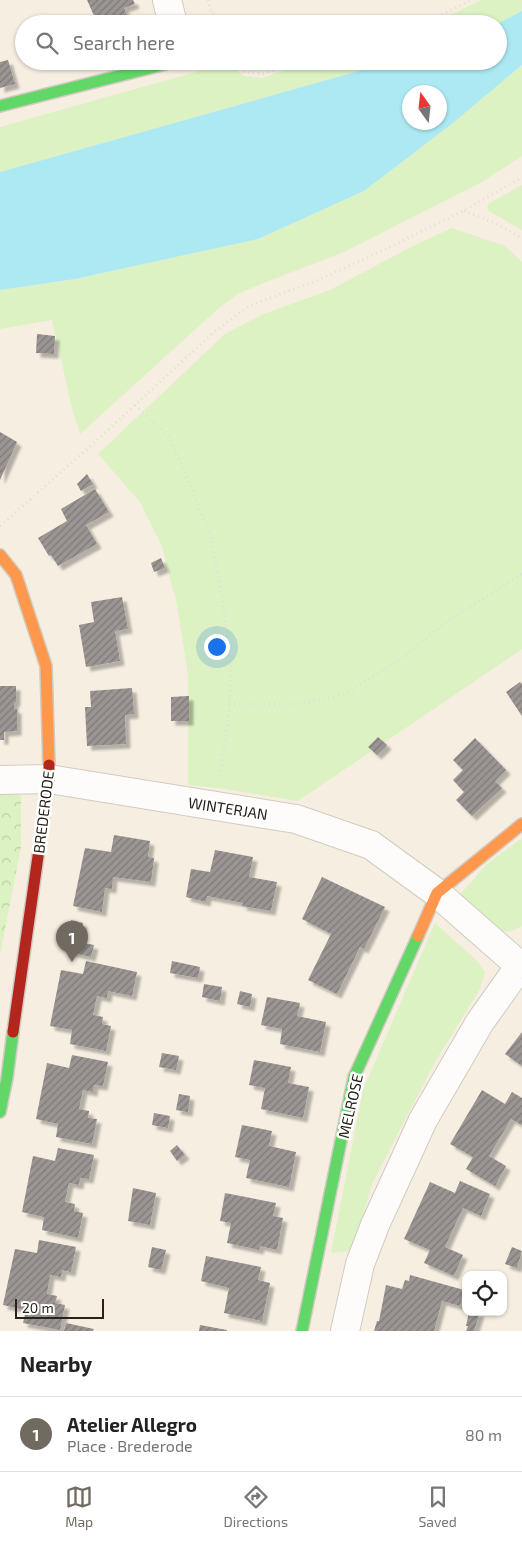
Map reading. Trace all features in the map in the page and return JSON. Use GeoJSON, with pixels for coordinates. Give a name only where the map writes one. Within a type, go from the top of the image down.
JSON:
{"type":"FeatureCollection","features":[{"type":"Feature","properties":{"kind":"street"},"geometry":{"type":"LineString","coordinates":[[167,0],[171,15]]}},
{"type":"Feature","properties":{"kind":"street"},"geometry":{"type":"LineString","coordinates":[[0,106],[136,70]]}},
{"type":"Feature","properties":{"kind":"street","name":"BREDERODE"},"geometry":{"type":"LineString","coordinates":[[0,555],[16,575],[46,666],[49,779],[3,1076],[0,1112]]}},
{"type":"Feature","properties":{"kind":"street","name":"WINTERJAN"},"geometry":{"type":"LineString","coordinates":[[0,780],[49,779],[296,819],[371,845],[436,893]]}},
{"type":"Feature","properties":{"kind":"street","name":"MELROSE"},"geometry":{"type":"LineString","coordinates":[[302,1331],[354,1076],[436,893],[522,824]]}},
{"type":"Feature","properties":{"kind":"street"},"geometry":{"type":"LineString","coordinates":[[344,1331],[363,1256],[375,1225],[423,1120],[480,1022],[521,964],[436,893]]}},
{"type":"Feature","properties":{"kind":"path"},"geometry":{"type":"LineString","coordinates":[[208,0],[212,15]]}},
{"type":"Feature","properties":{"kind":"path"},"geometry":{"type":"LineString","coordinates":[[442,15],[471,0]]}},
{"type":"Feature","properties":{"kind":"path"},"geometry":{"type":"LineString","coordinates":[[242,70],[263,74],[274,70]]}},
{"type":"Feature","properties":{"kind":"path"},"geometry":{"type":"LineString","coordinates":[[0,527],[214,332],[249,306],[325,277],[386,249],[463,211],[522,177]]}},
{"type":"Feature","properties":{"kind":"path"},"geometry":{"type":"LineString","coordinates":[[463,211],[493,222],[522,238]]}},
{"type":"Feature","properties":{"kind":"path"},"geometry":{"type":"LineString","coordinates":[[135,405],[168,436],[211,537],[222,596],[231,666],[228,724],[214,806]]}},
{"type":"Feature","properties":{"kind":"path"},"geometry":{"type":"LineString","coordinates":[[229,704],[296,704],[346,694],[400,659],[452,618],[522,574]]}},
{"type":"Feature","properties":{"kind":"green space"},"geometry":{"type":"Polygon","coordinates":[[[482,0],[522,0],[522,11],[507,19],[507,15],[450,15],[482,0]]]}},
{"type":"Feature","properties":{"kind":"green space"},"geometry":{"type":"Polygon","coordinates":[[[522,65],[522,156],[482,182],[344,252],[238,294],[220,307],[80,434],[72,408],[52,320],[0,329],[0,290],[75,279],[258,239],[364,191],[444,130],[447,130],[447,128],[522,65]]]}},
{"type":"Feature","properties":{"kind":"green space"},"geometry":{"type":"Polygon","coordinates":[[[203,70],[237,70],[244,76],[263,78],[286,70],[362,70],[0,172],[0,127],[203,70]]]}},
{"type":"Feature","properties":{"kind":"green space"},"geometry":{"type":"Polygon","coordinates":[[[522,185],[522,230],[489,211],[487,207],[490,203],[522,185]]]}},
{"type":"Feature","properties":{"kind":"green space"},"geometry":{"type":"Polygon","coordinates":[[[452,228],[505,246],[522,262],[522,649],[298,801],[188,785],[188,674],[177,605],[162,546],[140,502],[98,454],[225,334],[261,315],[330,290],[411,247],[452,228]]]}},
{"type":"Feature","properties":{"kind":"green space"},"geometry":{"type":"Polygon","coordinates":[[[0,794],[21,795],[21,847],[0,955],[0,794]]]}},
{"type":"Feature","properties":{"kind":"green space"},"geometry":{"type":"Polygon","coordinates":[[[522,838],[522,926],[514,930],[498,933],[457,898],[487,864],[522,838]]]}},
{"type":"Feature","properties":{"kind":"green space"},"geometry":{"type":"Polygon","coordinates":[[[435,923],[477,961],[485,972],[480,989],[435,1062],[372,1184],[353,1251],[331,1253],[363,1090],[435,923]]]}},
{"type":"Feature","properties":{"kind":"water"},"geometry":{"type":"Polygon","coordinates":[[[522,11],[522,65],[447,128],[447,85],[402,85],[402,130],[444,130],[364,191],[258,239],[75,279],[0,290],[0,172],[362,70],[507,70],[507,19],[522,11]]]}},
{"type":"Feature","properties":{"kind":"building"},"geometry":{"type":"Polygon","coordinates":[[[87,0],[133,0],[135,4],[124,8],[127,15],[94,15],[87,0]]]}},
{"type":"Feature","properties":{"kind":"building"},"geometry":{"type":"Polygon","coordinates":[[[8,60],[15,84],[0,88],[0,62],[8,60]]]}},
{"type":"Feature","properties":{"kind":"building"},"geometry":{"type":"Polygon","coordinates":[[[37,334],[55,336],[54,354],[36,353],[37,334]]]}},
{"type":"Feature","properties":{"kind":"building"},"geometry":{"type":"Polygon","coordinates":[[[0,432],[17,442],[0,480],[0,432]]]}},
{"type":"Feature","properties":{"kind":"building"},"geometry":{"type":"Polygon","coordinates":[[[87,474],[93,484],[81,491],[77,484],[87,474]]]}},
{"type":"Feature","properties":{"kind":"building"},"geometry":{"type":"Polygon","coordinates":[[[95,489],[109,512],[86,525],[97,544],[58,566],[51,555],[49,556],[38,538],[67,521],[61,509],[95,489]]]}},
{"type":"Feature","properties":{"kind":"building"},"geometry":{"type":"Polygon","coordinates":[[[161,558],[165,568],[154,572],[151,563],[161,558]]]}},
{"type":"Feature","properties":{"kind":"building"},"geometry":{"type":"Polygon","coordinates":[[[122,597],[128,629],[115,631],[120,661],[86,667],[79,625],[94,622],[91,602],[122,597]]]}},
{"type":"Feature","properties":{"kind":"building"},"geometry":{"type":"Polygon","coordinates":[[[520,682],[522,684],[522,716],[506,692],[520,682]]]}},
{"type":"Feature","properties":{"kind":"building"},"geometry":{"type":"Polygon","coordinates":[[[0,686],[16,686],[14,709],[17,709],[17,731],[4,732],[4,740],[0,740],[0,686]]]}},
{"type":"Feature","properties":{"kind":"building"},"geometry":{"type":"Polygon","coordinates":[[[132,688],[134,714],[125,715],[126,744],[87,746],[85,707],[91,707],[90,691],[132,688]]]}},
{"type":"Feature","properties":{"kind":"building"},"geometry":{"type":"Polygon","coordinates":[[[189,696],[189,721],[171,721],[171,697],[189,696]]]}},
{"type":"Feature","properties":{"kind":"building"},"geometry":{"type":"Polygon","coordinates":[[[378,737],[387,745],[377,755],[368,747],[378,737]]]}},
{"type":"Feature","properties":{"kind":"building"},"geometry":{"type":"Polygon","coordinates":[[[475,738],[506,770],[495,781],[502,788],[472,816],[456,800],[464,792],[453,780],[463,770],[453,760],[475,738]]]}},
{"type":"Feature","properties":{"kind":"building"},"geometry":{"type":"Polygon","coordinates":[[[114,835],[150,841],[148,857],[154,858],[151,882],[113,877],[112,889],[105,888],[102,912],[73,906],[85,848],[111,852],[114,835]]]}},
{"type":"Feature","properties":{"kind":"building"},"geometry":{"type":"Polygon","coordinates":[[[215,850],[253,857],[249,877],[277,882],[271,911],[242,906],[243,903],[207,896],[206,902],[186,897],[191,869],[210,872],[215,850]]]}},
{"type":"Feature","properties":{"kind":"building"},"geometry":{"type":"Polygon","coordinates":[[[322,877],[385,907],[364,949],[360,947],[337,994],[308,980],[331,934],[302,919],[322,877]]]}},
{"type":"Feature","properties":{"kind":"building"},"geometry":{"type":"Polygon","coordinates":[[[71,920],[83,923],[79,942],[94,945],[91,957],[65,951],[71,920]]]}},
{"type":"Feature","properties":{"kind":"building"},"geometry":{"type":"Polygon","coordinates":[[[86,961],[137,972],[132,996],[108,991],[107,998],[97,996],[93,1015],[103,1017],[102,1024],[111,1026],[106,1051],[70,1044],[72,1030],[50,1026],[61,970],[83,974],[86,961]]]}},
{"type":"Feature","properties":{"kind":"building"},"geometry":{"type":"Polygon","coordinates":[[[172,961],[200,967],[198,978],[170,973],[172,961]]]}},
{"type":"Feature","properties":{"kind":"building"},"geometry":{"type":"Polygon","coordinates":[[[204,984],[222,987],[220,1001],[202,997],[204,984]]]}},
{"type":"Feature","properties":{"kind":"building"},"geometry":{"type":"Polygon","coordinates":[[[240,991],[252,994],[250,1007],[237,1004],[240,991]]]}},
{"type":"Feature","properties":{"kind":"building"},"geometry":{"type":"Polygon","coordinates":[[[267,997],[300,1003],[297,1016],[326,1022],[320,1052],[280,1044],[282,1029],[261,1025],[267,997]]]}},
{"type":"Feature","properties":{"kind":"building"},"geometry":{"type":"Polygon","coordinates":[[[522,1032],[522,1066],[505,1054],[522,1032]]]}},
{"type":"Feature","properties":{"kind":"building"},"geometry":{"type":"Polygon","coordinates":[[[162,1053],[179,1056],[176,1070],[159,1067],[162,1053]]]}},
{"type":"Feature","properties":{"kind":"building"},"geometry":{"type":"Polygon","coordinates":[[[72,1055],[108,1062],[103,1086],[94,1085],[93,1092],[83,1090],[79,1109],[89,1111],[88,1118],[97,1119],[92,1144],[56,1137],[58,1124],[36,1119],[47,1063],[69,1068],[72,1055]]]}},
{"type":"Feature","properties":{"kind":"building"},"geometry":{"type":"Polygon","coordinates":[[[254,1060],[291,1067],[288,1083],[309,1087],[303,1118],[261,1109],[265,1088],[249,1085],[254,1060]]]}},
{"type":"Feature","properties":{"kind":"building"},"geometry":{"type":"Polygon","coordinates":[[[482,1090],[505,1104],[512,1092],[522,1098],[522,1125],[511,1119],[489,1156],[506,1166],[495,1186],[466,1169],[473,1157],[450,1144],[482,1090]]]}},
{"type":"Feature","properties":{"kind":"building"},"geometry":{"type":"Polygon","coordinates":[[[179,1094],[190,1096],[188,1112],[176,1110],[179,1094]]]}},
{"type":"Feature","properties":{"kind":"building"},"geometry":{"type":"Polygon","coordinates":[[[154,1113],[170,1116],[168,1128],[152,1125],[154,1113]]]}},
{"type":"Feature","properties":{"kind":"building"},"geometry":{"type":"Polygon","coordinates":[[[242,1125],[272,1131],[269,1146],[296,1152],[289,1187],[246,1178],[250,1160],[235,1157],[242,1125]]]}},
{"type":"Feature","properties":{"kind":"building"},"geometry":{"type":"Polygon","coordinates":[[[177,1145],[185,1155],[177,1161],[170,1151],[177,1145]]]}},
{"type":"Feature","properties":{"kind":"building"},"geometry":{"type":"Polygon","coordinates":[[[58,1148],[94,1155],[89,1179],[80,1178],[79,1185],[69,1183],[65,1202],[75,1204],[74,1211],[83,1213],[78,1238],[42,1230],[44,1217],[22,1212],[33,1156],[55,1161],[58,1148]]]}},
{"type":"Feature","properties":{"kind":"building"},"geometry":{"type":"Polygon","coordinates":[[[460,1181],[490,1194],[481,1216],[463,1208],[445,1247],[463,1255],[454,1276],[424,1263],[430,1250],[404,1239],[430,1182],[455,1193],[460,1181]]]}},
{"type":"Feature","properties":{"kind":"building"},"geometry":{"type":"Polygon","coordinates":[[[133,1188],[156,1193],[150,1225],[128,1221],[133,1188]]]}},
{"type":"Feature","properties":{"kind":"building"},"geometry":{"type":"Polygon","coordinates":[[[225,1193],[276,1203],[273,1216],[283,1218],[277,1250],[260,1246],[259,1250],[227,1243],[231,1223],[220,1221],[225,1193]]]}},
{"type":"Feature","properties":{"kind":"building"},"geometry":{"type":"Polygon","coordinates":[[[39,1240],[76,1247],[71,1272],[62,1270],[61,1277],[50,1275],[47,1294],[57,1296],[55,1303],[65,1305],[60,1330],[23,1323],[26,1310],[3,1305],[15,1249],[37,1253],[39,1240]]]}},
{"type":"Feature","properties":{"kind":"building"},"geometry":{"type":"Polygon","coordinates":[[[152,1247],[166,1250],[161,1270],[148,1267],[152,1247]]]}},
{"type":"Feature","properties":{"kind":"building"},"geometry":{"type":"Polygon","coordinates":[[[512,1247],[522,1251],[517,1268],[505,1264],[512,1247]]]}},
{"type":"Feature","properties":{"kind":"building"},"geometry":{"type":"Polygon","coordinates":[[[206,1256],[261,1267],[258,1280],[270,1283],[262,1321],[224,1313],[229,1288],[201,1281],[206,1256]]]}},
{"type":"Feature","properties":{"kind":"building"},"geometry":{"type":"Polygon","coordinates":[[[410,1275],[462,1289],[460,1306],[442,1301],[434,1331],[374,1331],[377,1321],[379,1321],[386,1285],[402,1289],[405,1280],[409,1281],[410,1275]]]}},
{"type":"Feature","properties":{"kind":"building"},"geometry":{"type":"Polygon","coordinates":[[[468,1316],[479,1316],[474,1331],[466,1331],[468,1326],[466,1326],[468,1316]]]}},
{"type":"Feature","properties":{"kind":"building"},"geometry":{"type":"Polygon","coordinates":[[[66,1323],[94,1329],[93,1331],[64,1331],[66,1323]]]}},
{"type":"Feature","properties":{"kind":"building"},"geometry":{"type":"Polygon","coordinates":[[[200,1325],[227,1330],[227,1331],[199,1331],[200,1325]]]}},
{"type":"Feature","properties":{"kind":"traffic: fast"},"geometry":{"type":"LineString","coordinates":[[0,106],[142,70]]}},
{"type":"Feature","properties":{"kind":"traffic: fast"},"geometry":{"type":"LineString","coordinates":[[302,1331],[354,1077],[418,936]]}},
{"type":"Feature","properties":{"kind":"traffic: fast"},"geometry":{"type":"LineString","coordinates":[[0,1112],[13,1032]]}},
{"type":"Feature","properties":{"kind":"traffic: slow"},"geometry":{"type":"LineString","coordinates":[[0,555],[16,575],[46,666],[49,765]]}},
{"type":"Feature","properties":{"kind":"traffic: slow"},"geometry":{"type":"LineString","coordinates":[[418,936],[437,893],[522,824]]}},
{"type":"Feature","properties":{"kind":"traffic: jam"},"geometry":{"type":"LineString","coordinates":[[13,1032],[49,779],[49,765]]}},
{"type":"Feature","properties":{"kind":"place","name":"Atelier Allegro"},"geometry":{"type":"Point","coordinates":[72,962]}}]}
